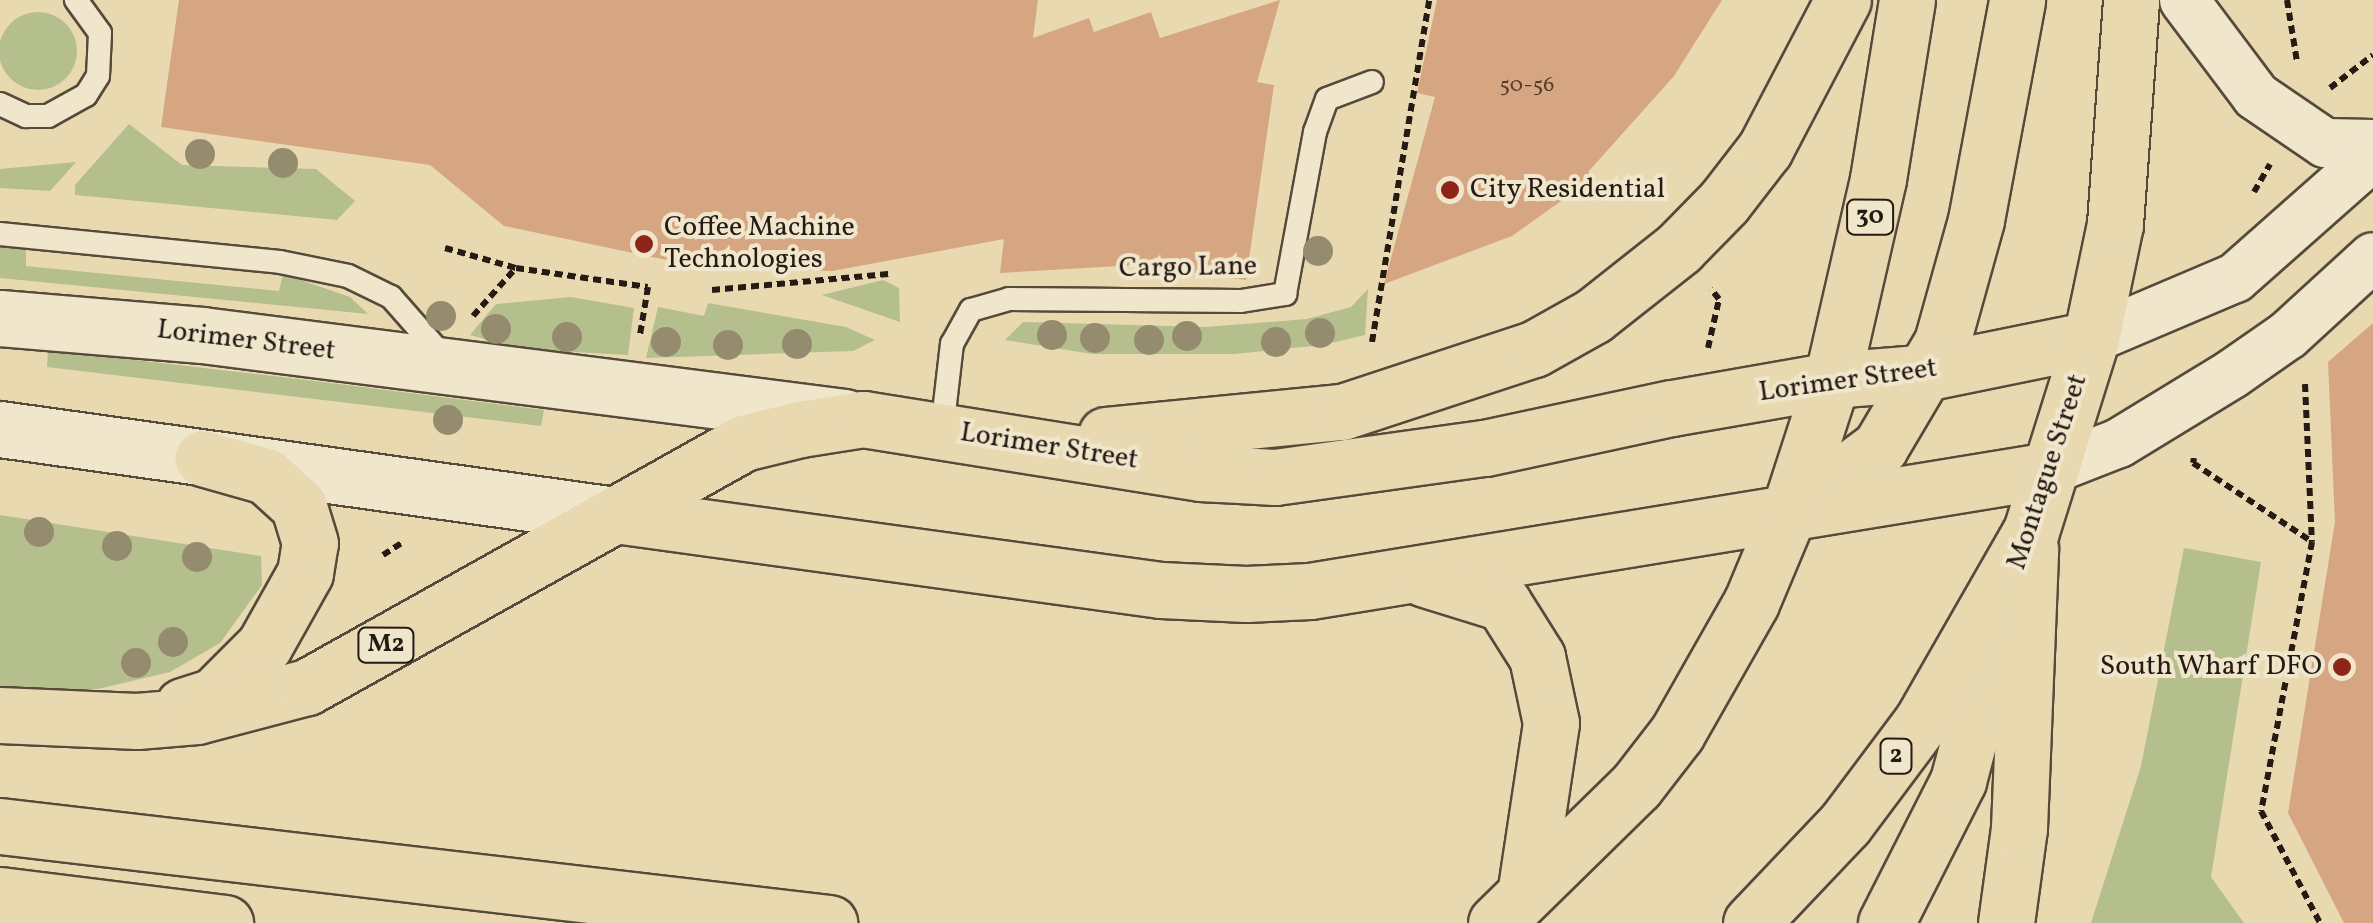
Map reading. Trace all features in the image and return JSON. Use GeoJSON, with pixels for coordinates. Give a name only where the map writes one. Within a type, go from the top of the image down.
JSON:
{"type":"FeatureCollection","features":[{"type":"Feature","properties":{"kind":"main road"},"geometry":{"type":"LineString","coordinates":[[1018,440],[1285,420],[1342,412],[1447,382],[1534,349],[1592,316],[1680,248],[1765,149],[1843,0]]}},
{"type":"Feature","properties":{"kind":"main road","name":"30"},"geometry":{"type":"LineString","coordinates":[[1511,906],[1636,786],[1677,733],[1751,603],[1790,512],[1832,380],[1878,179],[1907,0]]}},
{"type":"Feature","properties":{"kind":"main road"},"geometry":{"type":"LineString","coordinates":[[1790,512],[1880,447],[1930,372],[1970,248],[2018,0]]}},
{"type":"Feature","properties":{"kind":"main road","name":"Montague Street"},"geometry":{"type":"LineString","coordinates":[[1886,923],[1958,781],[2023,550],[2091,339],[2119,195],[2131,0]]}},
{"type":"Feature","properties":{"kind":"main road","name":"Lorimer Street"},"geometry":{"type":"LineString","coordinates":[[0,318],[202,334],[1018,440],[1200,473],[1275,477],[1485,448],[1832,380],[1930,372],[2091,339]]}},
{"type":"Feature","properties":{"kind":"main road"},"geometry":{"type":"LineString","coordinates":[[615,515],[743,443],[863,419]]}},
{"type":"Feature","properties":{"kind":"main road"},"geometry":{"type":"LineString","coordinates":[[0,428],[1161,590],[1310,591],[2050,470]]}},
{"type":"Feature","properties":{"kind":"main road","name":"M2"},"geometry":{"type":"LineString","coordinates":[[137,721],[214,696],[264,646],[305,573],[310,543],[299,506],[266,476],[202,458]]}},
{"type":"Feature","properties":{"kind":"main road","name":"M2"},"geometry":{"type":"LineString","coordinates":[[0,715],[137,721],[251,705],[307,687],[615,515]]}},
{"type":"Feature","properties":{"kind":"main road"},"geometry":{"type":"LineString","coordinates":[[2006,923],[2019,828],[2023,550]]}},
{"type":"Feature","properties":{"kind":"main road","name":"2"},"geometry":{"type":"LineString","coordinates":[[1751,923],[1846,824],[1922,721],[2023,550]]}},
{"type":"Feature","properties":{"kind":"main road"},"geometry":{"type":"LineString","coordinates":[[1398,576],[1450,582],[1503,603],[1537,657],[1551,723],[1511,906]]}},
{"type":"Feature","properties":{"kind":"main road"},"geometry":{"type":"LineString","coordinates":[[0,790],[508,884]]}},
{"type":"Feature","properties":{"kind":"main road"},"geometry":{"type":"LineString","coordinates":[[0,826],[829,923]]}},
{"type":"Feature","properties":{"kind":"main road"},"geometry":{"type":"LineString","coordinates":[[0,895],[226,923]]}},
{"type":"Feature","properties":{"kind":"street"},"geometry":{"type":"LineString","coordinates":[[2184,0],[2256,96],[2324,142],[2373,144]]}},
{"type":"Feature","properties":{"kind":"street"},"geometry":{"type":"LineString","coordinates":[[2091,339],[2235,278],[2373,156]]}},
{"type":"Feature","properties":{"kind":"street"},"geometry":{"type":"LineString","coordinates":[[2050,470],[2119,443],[2232,374],[2288,336],[2373,257]]}},
{"type":"Feature","properties":{"kind":"lane"},"geometry":{"type":"LineString","coordinates":[[0,104],[26,116],[48,116],[86,96],[98,76],[100,33],[76,0]]}},
{"type":"Feature","properties":{"kind":"lane","name":"Cargo Lane"},"geometry":{"type":"LineString","coordinates":[[942,430],[952,344],[971,310],[1009,299],[1241,301],[1285,294],[1314,132],[1328,99],[1372,82]]}},
{"type":"Feature","properties":{"kind":"lane"},"geometry":{"type":"LineString","coordinates":[[0,234],[280,262],[348,276],[391,296],[452,366]]}},
{"type":"Feature","properties":{"kind":"path"},"geometry":{"type":"LineString","coordinates":[[1372,342],[1428,0]]}},
{"type":"Feature","properties":{"kind":"path"},"geometry":{"type":"LineString","coordinates":[[2288,0],[2297,66]]}},
{"type":"Feature","properties":{"kind":"path"},"geometry":{"type":"LineString","coordinates":[[2318,97],[2373,54]]}},
{"type":"Feature","properties":{"kind":"path"},"geometry":{"type":"LineString","coordinates":[[444,248],[516,268],[648,288],[631,390]]}},
{"type":"Feature","properties":{"kind":"path"},"geometry":{"type":"LineString","coordinates":[[1680,248],[1719,299],[1699,404]]}},
{"type":"Feature","properties":{"kind":"path"},"geometry":{"type":"LineString","coordinates":[[712,290],[888,274]]}},
{"type":"Feature","properties":{"kind":"path"},"geometry":{"type":"LineString","coordinates":[[2304,381],[2312,542],[2262,811],[2320,923]]}},
{"type":"Feature","properties":{"kind":"path"},"geometry":{"type":"LineString","coordinates":[[2193,463],[2312,542]]}},
{"type":"Feature","properties":{"kind":"path"},"geometry":{"type":"LineString","coordinates":[[383,555],[480,496]]}},
{"type":"Feature","properties":{"kind":"green space"},"geometry":{"type":"Polygon","coordinates":[[[38,12],[66,23],[77,51],[66,79],[38,90],[10,79],[-1,51],[10,23],[38,12]]]}},
{"type":"Feature","properties":{"kind":"green space"},"geometry":{"type":"Polygon","coordinates":[[[129,124],[182,165],[316,169],[355,201],[337,220],[75,195],[75,185],[129,124]]]}},
{"type":"Feature","properties":{"kind":"green space"},"geometry":{"type":"Polygon","coordinates":[[[76,162],[50,191],[0,188],[0,169],[76,162]]]}},
{"type":"Feature","properties":{"kind":"green space"},"geometry":{"type":"Polygon","coordinates":[[[0,243],[26,245],[26,266],[279,291],[283,274],[350,297],[368,314],[0,278],[0,243]]]}},
{"type":"Feature","properties":{"kind":"green space"},"geometry":{"type":"Polygon","coordinates":[[[883,280],[899,288],[900,322],[822,295],[883,280]]]}},
{"type":"Feature","properties":{"kind":"green space"},"geometry":{"type":"Polygon","coordinates":[[[1368,289],[1365,335],[1323,345],[1234,354],[1092,354],[1005,340],[1023,322],[1205,327],[1307,319],[1351,307],[1368,289]]]}},
{"type":"Feature","properties":{"kind":"green space"},"geometry":{"type":"Polygon","coordinates":[[[571,297],[634,308],[628,355],[522,349],[470,335],[496,304],[571,297]]]}},
{"type":"Feature","properties":{"kind":"green space"},"geometry":{"type":"Polygon","coordinates":[[[708,303],[846,327],[875,340],[853,351],[646,358],[658,307],[704,316],[708,303]]]}},
{"type":"Feature","properties":{"kind":"green space"},"geometry":{"type":"Polygon","coordinates":[[[48,350],[544,410],[541,426],[47,367],[48,350]]]}},
{"type":"Feature","properties":{"kind":"green space"},"geometry":{"type":"Polygon","coordinates":[[[0,515],[261,556],[262,585],[220,643],[170,672],[98,689],[0,690],[0,515]]]}},
{"type":"Feature","properties":{"kind":"green space"},"geometry":{"type":"Polygon","coordinates":[[[2184,548],[2261,562],[2211,877],[2244,923],[2091,923],[2141,766],[2184,548]]]}},
{"type":"Feature","properties":{"kind":"building"},"geometry":{"type":"Polygon","coordinates":[[[179,0],[1038,0],[1033,38],[1089,18],[1094,32],[1151,12],[1160,38],[1280,0],[1257,82],[1274,85],[1246,280],[1136,265],[1000,273],[1004,239],[832,271],[744,268],[662,259],[504,226],[430,165],[161,127],[179,0]]]}},
{"type":"Feature","properties":{"kind":"building"},"geometry":{"type":"Polygon","coordinates":[[[1437,0],[1722,0],[1674,76],[1588,172],[1593,178],[1512,236],[1384,284],[1435,97],[1417,93],[1437,0]]]}},
{"type":"Feature","properties":{"kind":"building","name":"South Wharf DFO"},"geometry":{"type":"Polygon","coordinates":[[[2373,323],[2373,923],[2344,923],[2288,813],[2335,522],[2328,362],[2373,323]]]}},
{"type":"Feature","properties":{"kind":"place","name":"City Residential"},"geometry":{"type":"Point","coordinates":[1450,190]}},
{"type":"Feature","properties":{"kind":"place","name":"Coffee Machine Technologies"},"geometry":{"type":"Point","coordinates":[644,244]}},
{"type":"Feature","properties":{"kind":"place","name":"South Wharf DFO"},"geometry":{"type":"Point","coordinates":[2342,667]}}]}
